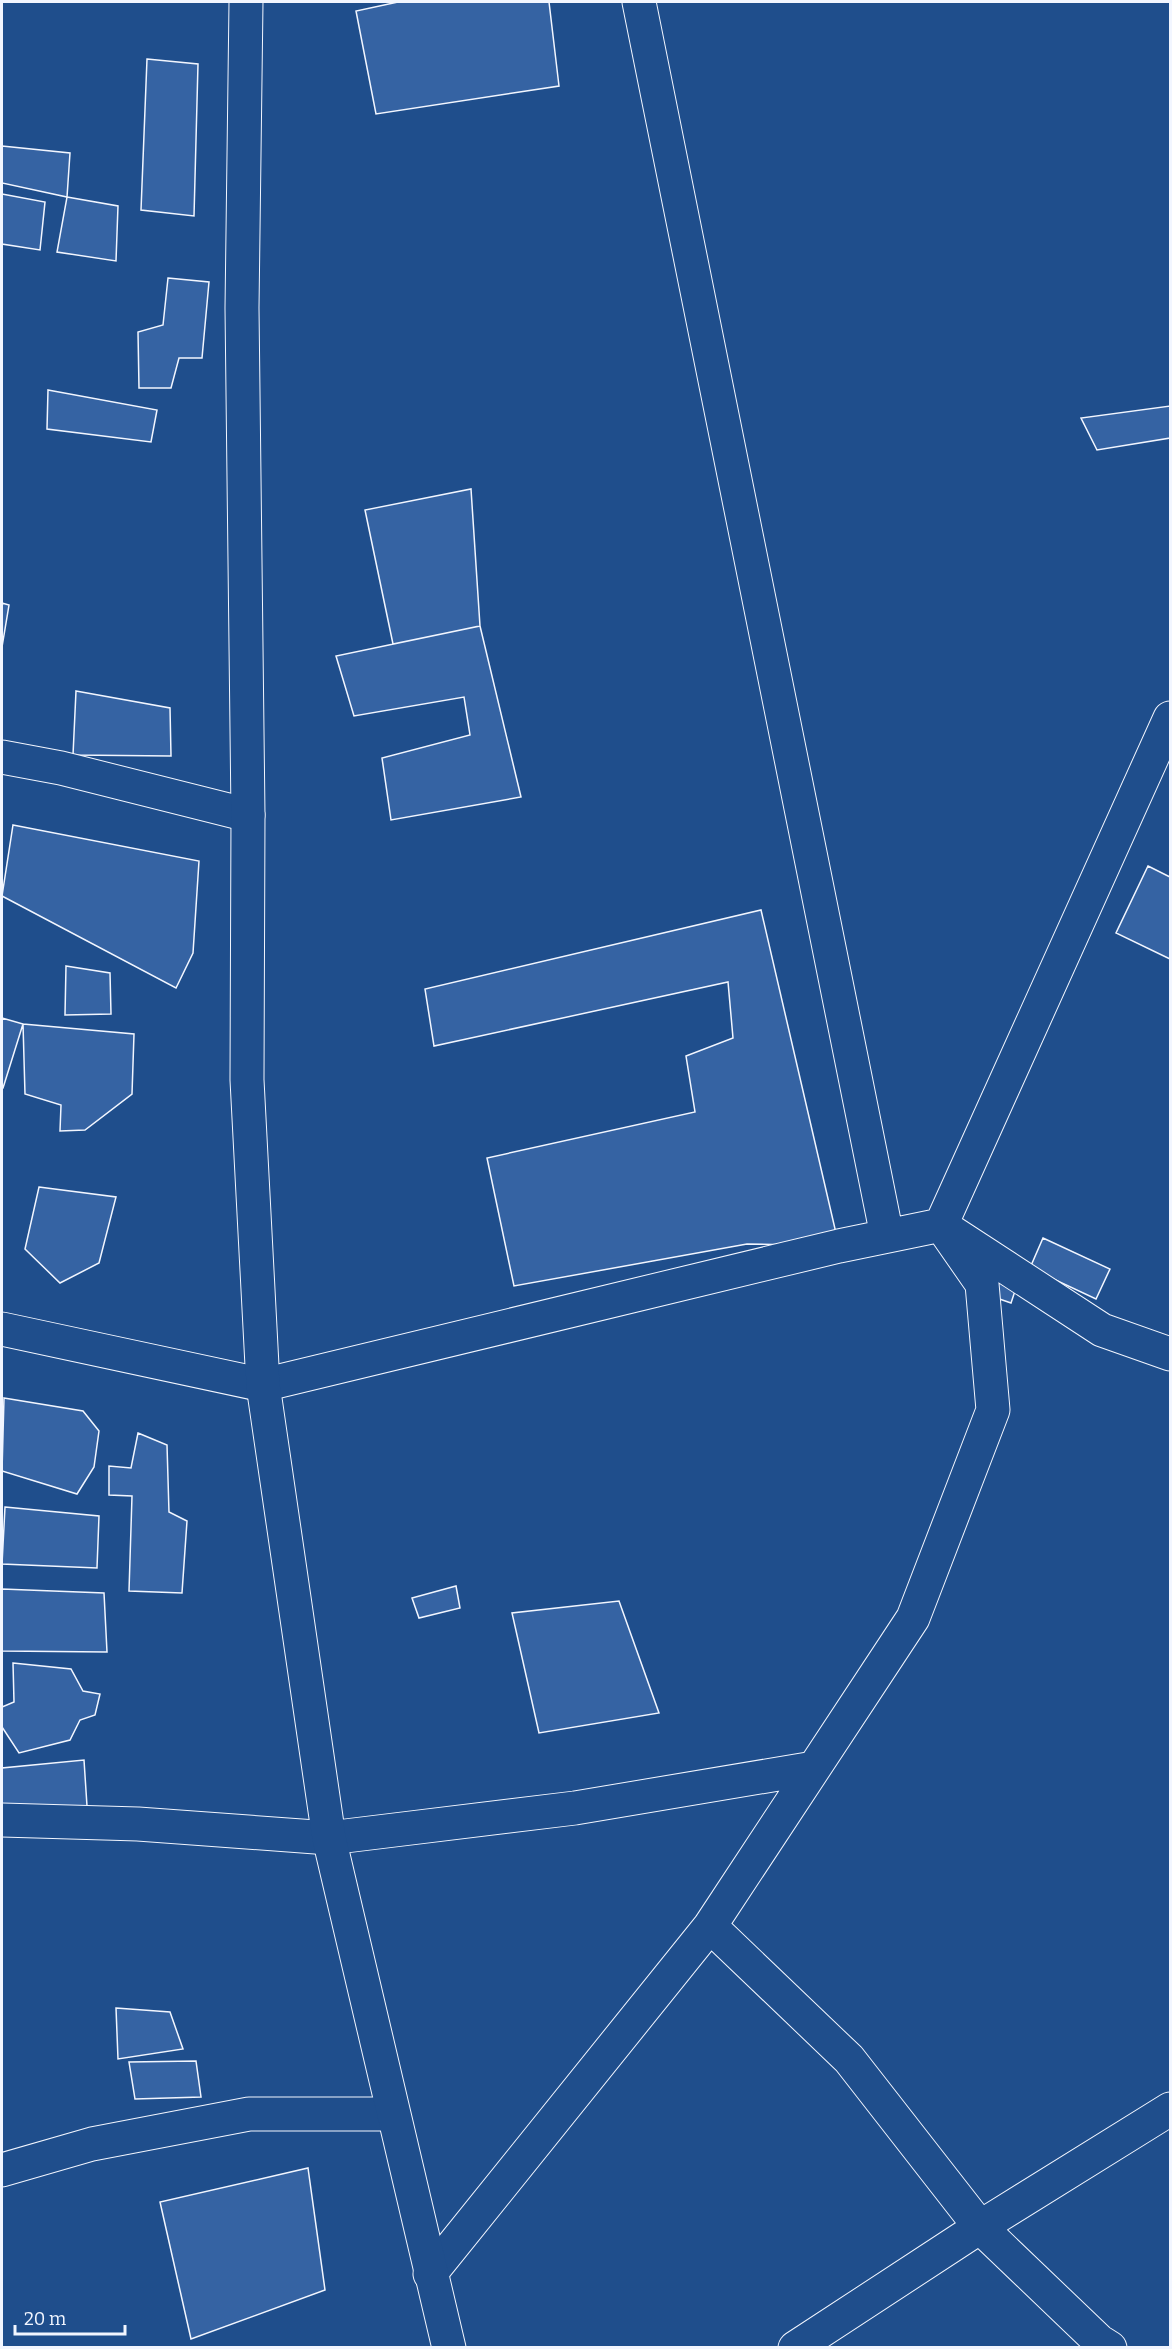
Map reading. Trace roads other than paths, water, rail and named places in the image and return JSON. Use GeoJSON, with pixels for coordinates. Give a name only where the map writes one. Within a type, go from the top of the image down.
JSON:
{"type":"FeatureCollection","features":[{"type":"Feature","properties":{"kind":"street"},"geometry":{"type":"LineString","coordinates":[[246,2],[242,308],[248,815],[247,1080],[263,1385],[329,1838],[449,2348]]}},
{"type":"Feature","properties":{"kind":"street"},"geometry":{"type":"LineString","coordinates":[[639,2],[887,1236]]}},
{"type":"Feature","properties":{"kind":"street"},"geometry":{"type":"LineString","coordinates":[[941,1225],[1170,718]]}},
{"type":"Feature","properties":{"kind":"street"},"geometry":{"type":"LineString","coordinates":[[2,757],[61,768],[248,815]]}},
{"type":"Feature","properties":{"kind":"street"},"geometry":{"type":"LineString","coordinates":[[430,2274],[710,1926],[912,1618],[993,1410],[982,1284],[941,1225]]}},
{"type":"Feature","properties":{"kind":"street"},"geometry":{"type":"LineString","coordinates":[[2,1329],[263,1385],[941,1225],[1102,1330],[1170,1354]]}},
{"type":"Feature","properties":{"kind":"street"},"geometry":{"type":"LineString","coordinates":[[2,1820],[138,1824],[329,1838],[575,1808],[814,1768]]}},
{"type":"Feature","properties":{"kind":"street"},"geometry":{"type":"LineString","coordinates":[[710,1926],[849,2059],[980,2227],[1099,2341],[1110,2348]]}},
{"type":"Feature","properties":{"kind":"street"},"geometry":{"type":"LineString","coordinates":[[795,2348],[980,2227],[1170,2109]]}},
{"type":"Feature","properties":{"kind":"street"},"geometry":{"type":"LineString","coordinates":[[2,2170],[92,2145],[249,2114],[393,2114]]}}]}
